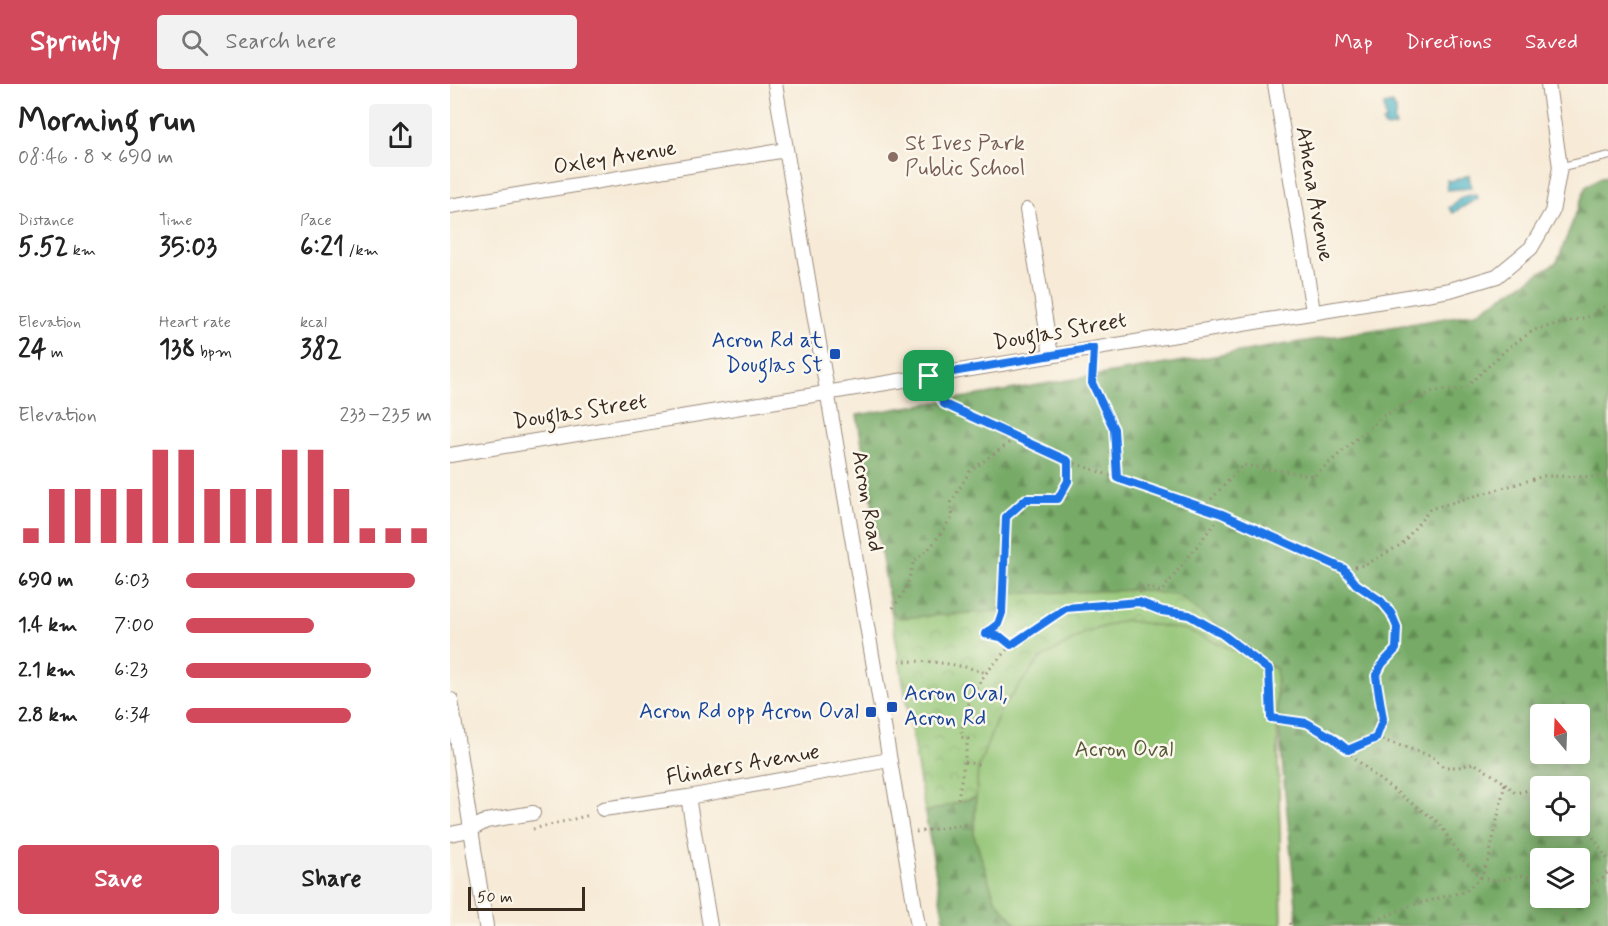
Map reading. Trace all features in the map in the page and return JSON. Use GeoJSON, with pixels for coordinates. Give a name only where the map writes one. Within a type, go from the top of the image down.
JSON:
{"type":"FeatureCollection","features":[{"type":"Feature","properties":{"kind":"street","name":"Acron Road"},"geometry":{"type":"LineString","coordinates":[[775,84],[918,926]]}},
{"type":"Feature","properties":{"kind":"street","name":"Athena Avenue"},"geometry":{"type":"LineString","coordinates":[[1275,84],[1313,311]]}},
{"type":"Feature","properties":{"kind":"street","name":"Douglas Street"},"geometry":{"type":"LineString","coordinates":[[450,455],[1450,290],[1497,276],[1531,248],[1552,212],[1560,167],[1548,84]]}},
{"type":"Feature","properties":{"kind":"street","name":"Oxley Avenue"},"geometry":{"type":"LineString","coordinates":[[450,206],[786,150]]}},
{"type":"Feature","properties":{"kind":"street"},"geometry":{"type":"LineString","coordinates":[[1027,210],[1051,355]]}},
{"type":"Feature","properties":{"kind":"street"},"geometry":{"type":"LineString","coordinates":[[451,700],[486,926]]}},
{"type":"Feature","properties":{"kind":"street","name":"Flinders Avenue"},"geometry":{"type":"LineString","coordinates":[[603,809],[688,797],[889,760]]}},
{"type":"Feature","properties":{"kind":"street"},"geometry":{"type":"LineString","coordinates":[[688,797],[710,926]]}},
{"type":"Feature","properties":{"kind":"street"},"geometry":{"type":"LineString","coordinates":[[450,834],[470,830],[486,821],[533,813]]}},
{"type":"Feature","properties":{"kind":"lane"},"geometry":{"type":"LineString","coordinates":[[1560,167],[1608,156]]}},
{"type":"Feature","properties":{"kind":"path"},"geometry":{"type":"LineString","coordinates":[[1203,508],[1243,465],[1314,476],[1383,416],[1433,391],[1464,389],[1508,348],[1534,330],[1591,316],[1608,304]]}},
{"type":"Feature","properties":{"kind":"path"},"geometry":{"type":"LineString","coordinates":[[1094,348],[1092,383],[1114,429],[1117,478]]}},
{"type":"Feature","properties":{"kind":"path"},"geometry":{"type":"LineString","coordinates":[[929,376],[944,404],[1068,461],[1222,514],[1344,569],[1356,584],[1381,601],[1391,613],[1397,627],[1396,649],[1382,664],[1376,676],[1383,719],[1376,738]]}},
{"type":"Feature","properties":{"kind":"path"},"geometry":{"type":"LineString","coordinates":[[893,608],[906,589],[914,560],[926,554],[929,546],[953,516],[950,504],[970,471],[1017,437]]}},
{"type":"Feature","properties":{"kind":"path"},"geometry":{"type":"LineString","coordinates":[[1011,645],[1001,637],[985,634],[998,624],[1002,613],[1006,517],[1026,499],[1058,499],[1068,481],[1068,461]]}},
{"type":"Feature","properties":{"kind":"path"},"geometry":{"type":"LineString","coordinates":[[1344,569],[1365,565],[1402,543],[1430,509],[1544,476],[1608,477]]}},
{"type":"Feature","properties":{"kind":"path"},"geometry":{"type":"LineString","coordinates":[[1139,602],[1140,590],[1143,586],[1161,592],[1222,514]]}},
{"type":"Feature","properties":{"kind":"path"},"geometry":{"type":"LineString","coordinates":[[958,799],[968,739],[961,737],[964,715],[974,691],[986,673],[1011,645],[1066,608],[1139,602],[1162,611],[1189,615],[1222,634],[1269,670],[1271,718],[1307,723],[1333,738],[1376,777],[1439,823],[1464,861],[1481,877],[1493,881],[1524,875],[1530,878]]}},
{"type":"Feature","properties":{"kind":"path"},"geometry":{"type":"LineString","coordinates":[[899,660],[930,661],[986,673]]}},
{"type":"Feature","properties":{"kind":"path"},"geometry":{"type":"LineString","coordinates":[[1348,750],[1376,738],[1432,756],[1443,767],[1474,764],[1505,783],[1515,793],[1530,790]]}},
{"type":"Feature","properties":{"kind":"path"},"geometry":{"type":"LineString","coordinates":[[965,762],[981,765]]}},
{"type":"Feature","properties":{"kind":"path"},"geometry":{"type":"LineString","coordinates":[[1365,926],[1409,906],[1466,891],[1481,877],[1489,858],[1505,783]]}},
{"type":"Feature","properties":{"kind":"path"},"geometry":{"type":"LineString","coordinates":[[902,834],[970,824]]}},
{"type":"Feature","properties":{"kind":"path"},"geometry":{"type":"LineString","coordinates":[[1590,832],[1608,860]]}},
{"type":"Feature","properties":{"kind":"path"},"geometry":{"type":"LineString","coordinates":[[1590,883],[1602,879],[1608,872]]}},
{"type":"Feature","properties":{"kind":"path"},"geometry":{"type":"LineString","coordinates":[[1564,908],[1569,926]]}},
{"type":"Feature","properties":{"kind":"green space"},"geometry":{"type":"Polygon","coordinates":[[[1608,176],[1608,926],[1298,926],[1278,719],[1276,669],[1001,594],[1000,611],[900,618],[891,610],[857,415],[1476,313],[1557,262],[1586,187],[1601,177],[1608,176]]]}},
{"type":"Feature","properties":{"kind":"green space","name":"Acron Oval"},"geometry":{"type":"Polygon","coordinates":[[[1140,590],[1178,596],[1276,669],[1282,926],[1018,926],[995,899],[974,835],[976,797],[925,812],[891,610],[900,618],[1000,611],[1000,594],[1140,590]]]}},
{"type":"Feature","properties":{"kind":"green space","name":"Acron Oval"},"geometry":{"type":"Polygon","coordinates":[[[1124,620],[1187,630],[1276,669],[1282,926],[1018,926],[995,899],[974,835],[978,768],[1001,709],[1040,659],[1085,633],[1124,620]]]}},
{"type":"Feature","properties":{"kind":"green space"},"geometry":{"type":"Polygon","coordinates":[[[976,797],[974,835],[995,899],[1018,926],[945,926],[925,812],[976,797]]]}},
{"type":"Feature","properties":{"kind":"water"},"geometry":{"type":"Polygon","coordinates":[[[1392,103],[1396,110],[1394,119],[1396,126],[1388,128],[1383,122],[1386,121],[1384,105],[1392,103]]]}},
{"type":"Feature","properties":{"kind":"water"},"geometry":{"type":"Polygon","coordinates":[[[1469,175],[1471,188],[1447,190],[1447,180],[1452,181],[1469,175]]]}},
{"type":"Feature","properties":{"kind":"water"},"geometry":{"type":"Polygon","coordinates":[[[1475,194],[1478,198],[1453,213],[1449,208],[1462,197],[1475,194]]]}},
{"type":"Feature","properties":{"kind":"place","name":"St Ives Park Public School"},"geometry":{"type":"Point","coordinates":[893,157]}},
{"type":"Feature","properties":{"kind":"place","name":"Acron Rd at Douglas St"},"geometry":{"type":"Point","coordinates":[835,354]}},
{"type":"Feature","properties":{"kind":"place","name":"Acron Oval, Acron Rd"},"geometry":{"type":"Point","coordinates":[892,707]}},
{"type":"Feature","properties":{"kind":"place","name":"Acron Rd opp Acron Oval"},"geometry":{"type":"Point","coordinates":[871,712]}},
{"type":"Feature","properties":{"kind":"route"},"geometry":{"type":"LineString","coordinates":[[1094,348],[1092,383],[1114,429],[1117,478],[1222,514],[1344,569],[1356,584],[1381,601],[1391,613],[1397,627],[1396,649],[1382,664],[1376,676],[1383,719],[1376,738],[1348,750],[1307,723],[1271,718],[1269,670],[1222,634],[1189,615],[1162,611],[1139,602],[1066,608],[1011,645],[1001,637],[985,634],[998,624],[1002,613],[1006,517],[1026,499],[1058,499],[1068,481],[1068,461],[944,404],[929,376],[1094,348]]}}]}
